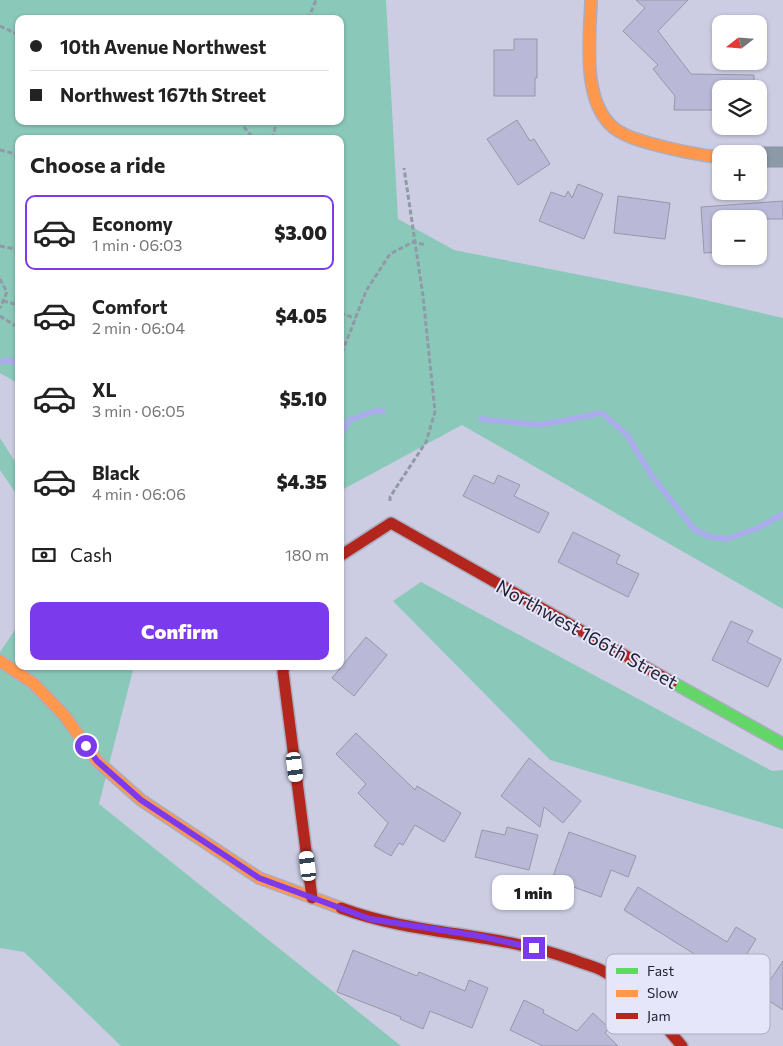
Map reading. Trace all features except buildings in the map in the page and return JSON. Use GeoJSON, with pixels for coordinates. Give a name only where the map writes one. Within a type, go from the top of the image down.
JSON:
{"type":"FeatureCollection","features":[{"type":"Feature","properties":{"kind":"street"},"geometry":{"type":"LineString","coordinates":[[591,0],[591,86],[599,112],[614,129],[642,142],[712,157]]}},
{"type":"Feature","properties":{"kind":"street"},"geometry":{"type":"LineString","coordinates":[[767,157],[783,157]]}},
{"type":"Feature","properties":{"kind":"street"},"geometry":{"type":"LineString","coordinates":[[344,553],[391,523]]}},
{"type":"Feature","properties":{"kind":"street","name":"Northwest 166th Street"},"geometry":{"type":"LineString","coordinates":[[391,523],[783,744]]}},
{"type":"Feature","properties":{"kind":"street"},"geometry":{"type":"LineString","coordinates":[[0,661],[33,683],[64,715],[97,761],[141,800],[259,878],[370,919],[479,936],[552,952],[606,974]]}},
{"type":"Feature","properties":{"kind":"street"},"geometry":{"type":"LineString","coordinates":[[283,670],[312,898]]}},
{"type":"Feature","properties":{"kind":"street"},"geometry":{"type":"LineString","coordinates":[[672,1034],[682,1046]]}},
{"type":"Feature","properties":{"kind":"path"},"geometry":{"type":"LineString","coordinates":[[310,15],[316,0]]}},
{"type":"Feature","properties":{"kind":"path"},"geometry":{"type":"LineString","coordinates":[[0,26],[15,33]]}},
{"type":"Feature","properties":{"kind":"path"},"geometry":{"type":"LineString","coordinates":[[242,125],[251,135]]}},
{"type":"Feature","properties":{"kind":"path"},"geometry":{"type":"LineString","coordinates":[[0,150],[15,154]]}},
{"type":"Feature","properties":{"kind":"path"},"geometry":{"type":"LineString","coordinates":[[391,523],[390,497],[426,442],[435,412],[416,242],[404,168]]}},
{"type":"Feature","properties":{"kind":"path"},"geometry":{"type":"LineString","coordinates":[[344,347],[366,290],[390,254],[416,242],[426,245]]}},
{"type":"Feature","properties":{"kind":"path"},"geometry":{"type":"LineString","coordinates":[[0,246],[15,249]]}},
{"type":"Feature","properties":{"kind":"path"},"geometry":{"type":"LineString","coordinates":[[0,279],[7,292],[0,308]]}},
{"type":"Feature","properties":{"kind":"path"},"geometry":{"type":"LineString","coordinates":[[3,301],[15,304]]}},
{"type":"Feature","properties":{"kind":"path"},"geometry":{"type":"LineString","coordinates":[[344,314],[355,318]]}},
{"type":"Feature","properties":{"kind":"path"},"geometry":{"type":"LineString","coordinates":[[0,316],[15,325]]}},
{"type":"Feature","properties":{"kind":"green space"},"geometry":{"type":"Polygon","coordinates":[[[0,0],[386,0],[398,219],[454,250],[692,297],[783,318],[783,609],[462,425],[344,489],[344,135],[15,135],[15,382],[0,373],[0,0]]]}},
{"type":"Feature","properties":{"kind":"green space"},"geometry":{"type":"Polygon","coordinates":[[[0,438],[15,462],[15,492],[0,470],[0,438]]]}},
{"type":"Feature","properties":{"kind":"green space"},"geometry":{"type":"Polygon","coordinates":[[[421,582],[772,771],[783,770],[783,829],[550,760],[393,601],[421,582]]]}},
{"type":"Feature","properties":{"kind":"green space"},"geometry":{"type":"Polygon","coordinates":[[[15,630],[15,670],[133,670],[99,804],[401,1046],[121,1046],[24,952],[0,948],[0,652],[15,630]]]}},
{"type":"Feature","properties":{"kind":"waterway"},"geometry":{"type":"LineString","coordinates":[[0,362],[11,360],[15,363]]}},
{"type":"Feature","properties":{"kind":"waterway"},"geometry":{"type":"LineString","coordinates":[[344,429],[349,420],[375,411],[383,411]]}},
{"type":"Feature","properties":{"kind":"waterway"},"geometry":{"type":"LineString","coordinates":[[481,419],[540,425],[602,413],[627,435],[652,476],[694,529],[710,537],[727,539],[758,528],[783,514]]}},
{"type":"Feature","properties":{"kind":"traffic: fast"},"geometry":{"type":"LineString","coordinates":[[672,682],[783,744]]}},
{"type":"Feature","properties":{"kind":"traffic: slow"},"geometry":{"type":"LineString","coordinates":[[591,0],[590,68],[596,102],[603,116],[614,128],[636,139],[690,153],[712,156]]}},
{"type":"Feature","properties":{"kind":"traffic: slow"},"geometry":{"type":"LineString","coordinates":[[0,661],[33,683],[64,715],[97,761],[141,800],[259,878],[341,908]]}},
{"type":"Feature","properties":{"kind":"traffic: jam"},"geometry":{"type":"LineString","coordinates":[[344,553],[391,523],[672,682]]}},
{"type":"Feature","properties":{"kind":"traffic: jam"},"geometry":{"type":"LineString","coordinates":[[283,670],[312,898]]}},
{"type":"Feature","properties":{"kind":"traffic: jam"},"geometry":{"type":"LineString","coordinates":[[341,908],[398,924],[516,944],[545,951],[606,973]]}},
{"type":"Feature","properties":{"kind":"traffic: jam"},"geometry":{"type":"LineString","coordinates":[[672,1034],[682,1046]]}},
{"type":"Feature","properties":{"kind":"route"},"geometry":{"type":"LineString","coordinates":[[86,746],[97,761],[141,800],[259,878],[370,919],[479,936],[534,948]]}}]}
